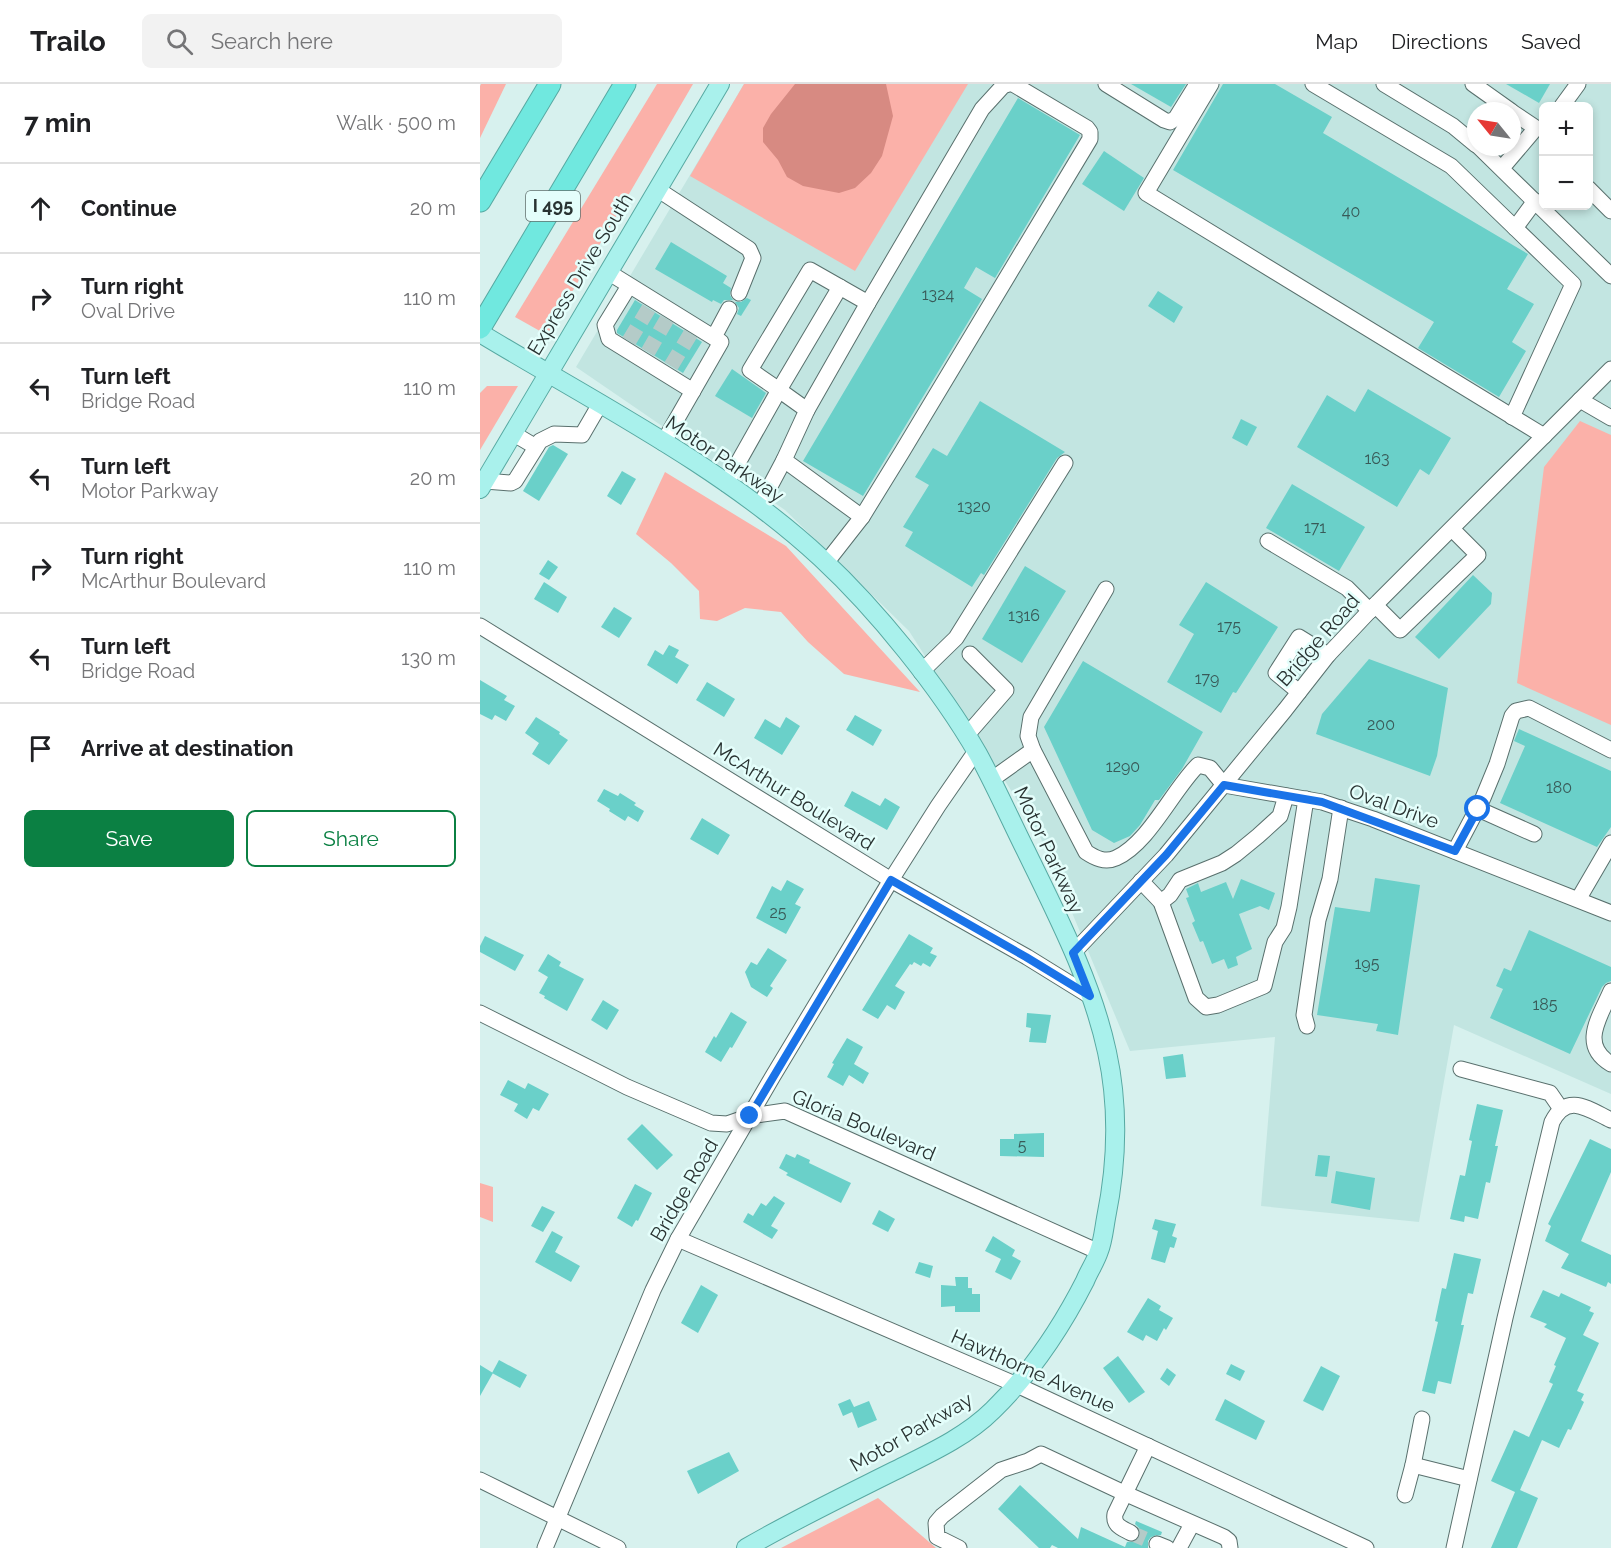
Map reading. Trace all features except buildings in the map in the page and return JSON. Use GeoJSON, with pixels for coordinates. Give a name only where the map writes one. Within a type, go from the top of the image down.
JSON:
{"type":"FeatureCollection","features":[{"type":"Feature","properties":{"kind":"highway"},"geometry":{"type":"LineString","coordinates":[[480,201],[550,84]]}},
{"type":"Feature","properties":{"kind":"highway","name":"I 495"},"geometry":{"type":"LineString","coordinates":[[480,328],[625,84]]}},
{"type":"Feature","properties":{"kind":"main road","name":"Express Drive South"},"geometry":{"type":"LineString","coordinates":[[482,485],[514,434],[540,369],[608,272],[720,84]]}},
{"type":"Feature","properties":{"kind":"main road","name":"Motor Parkway"},"geometry":{"type":"LineString","coordinates":[[480,333],[663,443],[759,507],[826,563],[866,604],[921,672],[971,744],[992,780],[1073,953],[1090,996],[1107,1053],[1114,1101],[1116,1154],[1110,1199],[1099,1252],[1079,1292],[1049,1342],[1017,1385],[991,1413],[966,1431],[919,1459],[746,1548]]}},
{"type":"Feature","properties":{"kind":"street"},"geometry":{"type":"LineString","coordinates":[[759,507],[807,410],[982,109],[1003,86],[1011,84],[1087,128],[1090,132],[1089,139],[861,517],[826,563]]}},
{"type":"Feature","properties":{"kind":"street"},"geometry":{"type":"LineString","coordinates":[[1107,84],[1168,122],[1176,118],[1197,84]]}},
{"type":"Feature","properties":{"kind":"street"},"geometry":{"type":"LineString","coordinates":[[1211,84],[1146,193],[1544,436]]}},
{"type":"Feature","properties":{"kind":"street"},"geometry":{"type":"LineString","coordinates":[[1313,84],[1451,166],[1573,284],[1512,417]]}},
{"type":"Feature","properties":{"kind":"street"},"geometry":{"type":"LineString","coordinates":[[1384,84],[1453,126],[1467,138]]}},
{"type":"Feature","properties":{"kind":"street"},"geometry":{"type":"LineString","coordinates":[[1473,84],[1499,102]]}},
{"type":"Feature","properties":{"kind":"street"},"geometry":{"type":"LineString","coordinates":[[1565,102],[1578,84]]}},
{"type":"Feature","properties":{"kind":"street"},"geometry":{"type":"LineString","coordinates":[[1521,116],[1539,124]]}},
{"type":"Feature","properties":{"kind":"street"},"geometry":{"type":"LineString","coordinates":[[1502,168],[1539,126]]}},
{"type":"Feature","properties":{"kind":"street"},"geometry":{"type":"LineString","coordinates":[[1488,156],[1539,202]]}},
{"type":"Feature","properties":{"kind":"street"},"geometry":{"type":"LineString","coordinates":[[657,189],[749,249],[753,258],[739,293]]}},
{"type":"Feature","properties":{"kind":"street"},"geometry":{"type":"LineString","coordinates":[[1593,193],[1611,211]]}},
{"type":"Feature","properties":{"kind":"street"},"geometry":{"type":"LineString","coordinates":[[1515,228],[1536,201]]}},
{"type":"Feature","properties":{"kind":"street"},"geometry":{"type":"LineString","coordinates":[[1556,210],[1611,276]]}},
{"type":"Feature","properties":{"kind":"street"},"geometry":{"type":"LineString","coordinates":[[807,410],[750,370],[810,270],[868,303]]}},
{"type":"Feature","properties":{"kind":"street"},"geometry":{"type":"LineString","coordinates":[[608,272],[669,316],[693,330],[722,342],[663,443]]}},
{"type":"Feature","properties":{"kind":"street"},"geometry":{"type":"LineString","coordinates":[[629,286],[606,325],[609,339],[646,356],[668,370],[693,391]]}},
{"type":"Feature","properties":{"kind":"street"},"geometry":{"type":"LineString","coordinates":[[726,484],[840,287]]}},
{"type":"Feature","properties":{"kind":"street"},"geometry":{"type":"LineString","coordinates":[[714,337],[729,309]]}},
{"type":"Feature","properties":{"kind":"street","name":"Bridge Road"},"geometry":{"type":"LineString","coordinates":[[1073,953],[1166,855],[1328,655],[1611,369]]}},
{"type":"Feature","properties":{"kind":"street"},"geometry":{"type":"LineString","coordinates":[[1580,400],[1611,418]]}},
{"type":"Feature","properties":{"kind":"street"},"geometry":{"type":"LineString","coordinates":[[482,485],[515,481],[540,441],[554,434],[582,435],[600,404]]}},
{"type":"Feature","properties":{"kind":"street"},"geometry":{"type":"LineString","coordinates":[[514,434],[536,447]]}},
{"type":"Feature","properties":{"kind":"street"},"geometry":{"type":"LineString","coordinates":[[784,460],[861,517]]}},
{"type":"Feature","properties":{"kind":"street"},"geometry":{"type":"LineString","coordinates":[[921,672],[956,638],[1065,463]]}},
{"type":"Feature","properties":{"kind":"street"},"geometry":{"type":"LineString","coordinates":[[1268,541],[1347,588],[1400,630],[1478,555],[1452,529]]}},
{"type":"Feature","properties":{"kind":"street"},"geometry":{"type":"LineString","coordinates":[[1106,589],[1031,717],[1028,736],[1032,750],[1086,852],[1098,859],[1114,859],[1137,844],[1198,765],[1210,768],[1224,785]]}},
{"type":"Feature","properties":{"kind":"street","name":"McArthur Boulevard"},"geometry":{"type":"LineString","coordinates":[[480,626],[891,880],[1090,996]]}},
{"type":"Feature","properties":{"kind":"street"},"geometry":{"type":"LineString","coordinates":[[1299,692],[1276,674],[1299,637],[1328,655]]}},
{"type":"Feature","properties":{"kind":"street","name":"Bridge Road"},"geometry":{"type":"LineString","coordinates":[[545,1548],[653,1290],[678,1239],[891,880],[938,806],[971,744],[1006,690],[970,654]]}},
{"type":"Feature","properties":{"kind":"street"},"geometry":{"type":"LineString","coordinates":[[1455,851],[1478,809],[1497,764],[1512,716],[1516,711],[1529,708],[1611,750]]}},
{"type":"Feature","properties":{"kind":"street"},"geometry":{"type":"LineString","coordinates":[[992,780],[1032,750]]}},
{"type":"Feature","properties":{"kind":"street","name":"Oval Drive"},"geometry":{"type":"LineString","coordinates":[[1224,785],[1306,799],[1341,808],[1579,898],[1611,913]]}},
{"type":"Feature","properties":{"kind":"street"},"geometry":{"type":"LineString","coordinates":[[1161,902],[1170,895],[1180,880],[1222,863],[1258,836],[1280,816],[1286,796]]}},
{"type":"Feature","properties":{"kind":"street"},"geometry":{"type":"LineString","coordinates":[[1141,881],[1161,902],[1196,998],[1206,1007],[1218,1005],[1264,986],[1275,942],[1284,928],[1289,907],[1306,799]]}},
{"type":"Feature","properties":{"kind":"street"},"geometry":{"type":"LineString","coordinates":[[1307,1026],[1304,1015],[1318,920],[1330,879],[1341,808]]}},
{"type":"Feature","properties":{"kind":"street"},"geometry":{"type":"LineString","coordinates":[[1478,809],[1534,834]]}},
{"type":"Feature","properties":{"kind":"street"},"geometry":{"type":"LineString","coordinates":[[1579,898],[1611,843]]}},
{"type":"Feature","properties":{"kind":"street"},"geometry":{"type":"LineString","coordinates":[[1611,991],[1593,1032],[1594,1046],[1601,1058],[1611,1064]]}},
{"type":"Feature","properties":{"kind":"street","name":"Gloria Boulevard"},"geometry":{"type":"LineString","coordinates":[[480,1013],[627,1087],[711,1123],[727,1124],[750,1116],[785,1110],[1099,1252]]}},
{"type":"Feature","properties":{"kind":"street"},"geometry":{"type":"LineString","coordinates":[[1461,1069],[1550,1093],[1561,1109]]}},
{"type":"Feature","properties":{"kind":"street"},"geometry":{"type":"LineString","coordinates":[[1454,1548],[1552,1122],[1557,1111],[1577,1104],[1611,1119]]}},
{"type":"Feature","properties":{"kind":"street","name":"Hawthorne Avenue"},"geometry":{"type":"LineString","coordinates":[[678,1239],[1017,1385],[1366,1548]]}},
{"type":"Feature","properties":{"kind":"street"},"geometry":{"type":"LineString","coordinates":[[1405,1495],[1422,1419]]}},
{"type":"Feature","properties":{"kind":"street"},"geometry":{"type":"LineString","coordinates":[[1131,1533],[1117,1526],[1114,1520],[1124,1493],[1148,1446]]}},
{"type":"Feature","properties":{"kind":"street"},"geometry":{"type":"LineString","coordinates":[[959,1548],[937,1537],[936,1523],[1001,1470],[1028,1461],[1037,1454],[1224,1537],[1229,1541],[1230,1548]]}},
{"type":"Feature","properties":{"kind":"street"},"geometry":{"type":"LineString","coordinates":[[1413,1465],[1469,1479]]}},
{"type":"Feature","properties":{"kind":"street"},"geometry":{"type":"LineString","coordinates":[[480,1480],[618,1548]]}},
{"type":"Feature","properties":{"kind":"street"},"geometry":{"type":"LineString","coordinates":[[1179,1548],[1192,1524]]}},
{"type":"Feature","properties":{"kind":"shaded area"},"geometry":{"type":"Polygon","coordinates":[[[481,84],[506,84],[480,138],[480,86],[481,84]]]}},
{"type":"Feature","properties":{"kind":"shaded area"},"geometry":{"type":"Polygon","coordinates":[[[657,84],[693,84],[547,335],[515,317],[657,84]]]}},
{"type":"Feature","properties":{"kind":"shaded area"},"geometry":{"type":"Polygon","coordinates":[[[744,84],[1611,84],[1611,1094],[1454,1025],[1419,1222],[1261,1206],[1275,1037],[1130,1051],[1039,834],[909,631],[785,510],[576,367],[744,84]]]}},
{"type":"Feature","properties":{"kind":"shaded area"},"geometry":{"type":"Polygon","coordinates":[[[744,84],[968,84],[855,271],[690,176],[744,84]]]}},
{"type":"Feature","properties":{"kind":"shaded area"},"geometry":{"type":"Polygon","coordinates":[[[795,84],[886,84],[893,116],[882,156],[871,173],[855,188],[839,193],[803,186],[787,177],[778,160],[763,142],[763,128],[795,84]]]}},
{"type":"Feature","properties":{"kind":"shaded area"},"geometry":{"type":"Polygon","coordinates":[[[487,386],[518,386],[480,450],[480,393],[487,386]]]}},
{"type":"Feature","properties":{"kind":"shaded area"},"geometry":{"type":"Polygon","coordinates":[[[1580,421],[1611,435],[1611,725],[1517,683],[1544,467],[1580,421]]]}},
{"type":"Feature","properties":{"kind":"shaded area"},"geometry":{"type":"Polygon","coordinates":[[[665,472],[786,546],[920,692],[844,674],[808,642],[781,612],[745,608],[717,621],[700,619],[699,591],[671,563],[636,534],[665,472]]]}},
{"type":"Feature","properties":{"kind":"shaded area"},"geometry":{"type":"Polygon","coordinates":[[[480,1183],[493,1187],[493,1222],[480,1217],[480,1183]]]}},
{"type":"Feature","properties":{"kind":"shaded area"},"geometry":{"type":"Polygon","coordinates":[[[878,1498],[936,1548],[781,1548],[878,1498]]]}},
{"type":"Feature","properties":{"kind":"tunnel"},"geometry":{"type":"LineString","coordinates":[[629,341],[649,308]]}},
{"type":"Feature","properties":{"kind":"tunnel"},"geometry":{"type":"LineString","coordinates":[[648,352],[667,319]]}},
{"type":"Feature","properties":{"kind":"tunnel"},"geometry":{"type":"LineString","coordinates":[[671,366],[691,333]]}},
{"type":"Feature","properties":{"kind":"tunnel"},"geometry":{"type":"LineString","coordinates":[[1131,1533],[1157,1544]]}},
{"type":"Feature","properties":{"kind":"route"},"geometry":{"type":"LineString","coordinates":[[750,1116],[891,880],[1090,996],[1073,953],[1166,855],[1224,785],[1322,802],[1455,851],[1478,809]]}}]}
